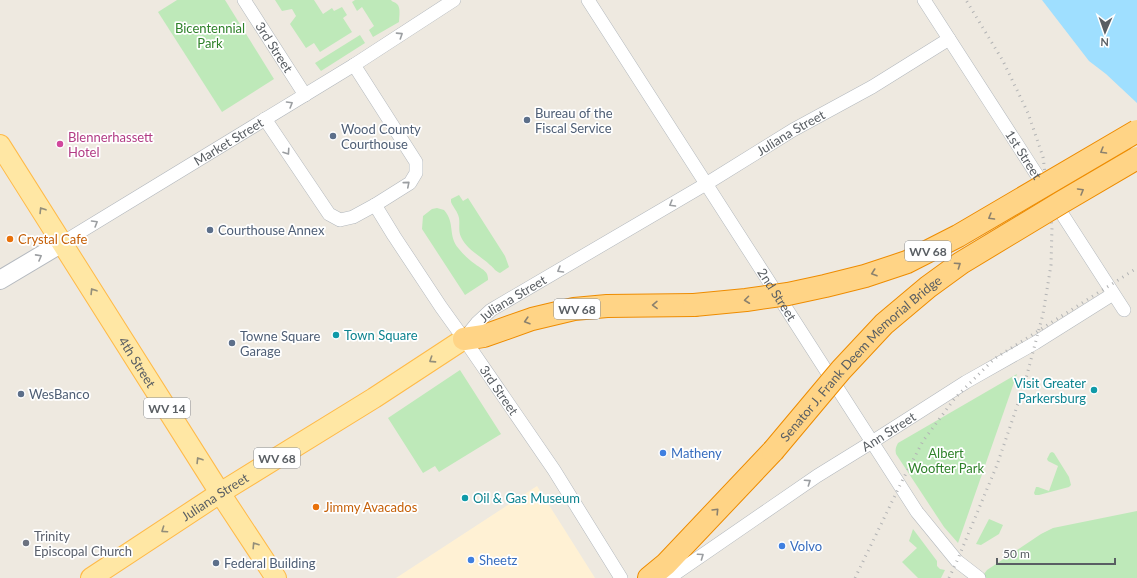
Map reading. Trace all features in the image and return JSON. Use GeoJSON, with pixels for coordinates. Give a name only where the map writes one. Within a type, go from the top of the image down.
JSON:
{"type":"FeatureCollection","features":[{"type":"Feature","properties":{"kind":"highway","name":"WV 68"},"geometry":{"type":"LineString","coordinates":[[464,339],[484,336],[532,320],[574,309],[607,306],[694,305],[746,300],[811,289],[865,276],[907,262],[958,236],[1137,132]]}},
{"type":"Feature","properties":{"kind":"highway","name":"Senator J. Frank Deem Memorial Bridge"},"geometry":{"type":"LineString","coordinates":[[649,578],[666,564],[773,451],[846,364],[884,324],[928,287],[961,263],[1137,158]]}},
{"type":"Feature","properties":{"kind":"main road","name":"4th Street"},"geometry":{"type":"LineString","coordinates":[[0,145],[220,493],[276,578]]}},
{"type":"Feature","properties":{"kind":"main road","name":"Juliana Street"},"geometry":{"type":"LineString","coordinates":[[92,578],[220,493],[374,398],[464,339]]}},
{"type":"Feature","properties":{"kind":"street","name":"3rd Street"},"geometry":{"type":"LineString","coordinates":[[244,0],[304,95]]}},
{"type":"Feature","properties":{"kind":"street","name":"Market Street"},"geometry":{"type":"LineString","coordinates":[[0,280],[354,65],[454,0]]}},
{"type":"Feature","properties":{"kind":"street","name":"2nd Street"},"geometry":{"type":"LineString","coordinates":[[588,0],[917,512],[957,562],[979,578]]}},
{"type":"Feature","properties":{"kind":"street","name":"1st Street"},"geometry":{"type":"LineString","coordinates":[[924,0],[1124,310]]}},
{"type":"Feature","properties":{"kind":"street","name":"Juliana Street"},"geometry":{"type":"LineString","coordinates":[[464,339],[477,323],[491,310],[706,184],[788,133],[872,87],[949,39]]}},
{"type":"Feature","properties":{"kind":"street"},"geometry":{"type":"LineString","coordinates":[[265,119],[329,214],[340,220],[353,217],[375,205],[410,183],[416,173],[416,162],[354,65]]}},
{"type":"Feature","properties":{"kind":"street","name":"3rd Street"},"geometry":{"type":"LineString","coordinates":[[375,205],[434,297],[554,470],[620,578]]}},
{"type":"Feature","properties":{"kind":"street","name":"Ann Street"},"geometry":{"type":"LineString","coordinates":[[669,578],[817,476],[966,382],[1035,343],[1113,294]]}},
{"type":"Feature","properties":{"kind":"shaded area"},"geometry":{"type":"Polygon","coordinates":[[[537,486],[595,578],[396,578],[537,486]]]}},
{"type":"Feature","properties":{"kind":"green space","name":"Bicentennial Park"},"geometry":{"type":"Polygon","coordinates":[[[177,0],[225,0],[274,79],[222,112],[158,12],[177,0]]]}},
{"type":"Feature","properties":{"kind":"green space"},"geometry":{"type":"Polygon","coordinates":[[[275,0],[314,0],[323,14],[332,8],[334,11],[342,7],[347,15],[343,18],[352,32],[320,52],[314,43],[306,48],[290,24],[296,16],[292,9],[282,11],[275,0]]]}},
{"type":"Feature","properties":{"kind":"green space"},"geometry":{"type":"Polygon","coordinates":[[[355,0],[391,0],[399,7],[399,22],[373,37],[369,30],[374,26],[362,7],[357,11],[352,2],[355,0]]]}},
{"type":"Feature","properties":{"kind":"green space"},"geometry":{"type":"Polygon","coordinates":[[[360,35],[365,43],[321,71],[315,63],[360,35]]]}},
{"type":"Feature","properties":{"kind":"green space"},"geometry":{"type":"Polygon","coordinates":[[[459,195],[463,201],[468,198],[505,256],[509,267],[500,273],[470,249],[461,237],[457,212],[451,202],[451,199],[459,195]]]}},
{"type":"Feature","properties":{"kind":"green space"},"geometry":{"type":"Polygon","coordinates":[[[437,208],[444,210],[448,215],[455,244],[469,259],[487,274],[488,277],[488,280],[465,295],[422,229],[423,216],[432,209],[437,208]]]}},
{"type":"Feature","properties":{"kind":"green space"},"geometry":{"type":"Polygon","coordinates":[[[460,370],[501,434],[439,472],[435,466],[423,473],[388,418],[460,370]]]}},
{"type":"Feature","properties":{"kind":"green space","name":"Albert Woofter Park"},"geometry":{"type":"Polygon","coordinates":[[[1017,374],[958,543],[944,527],[896,454],[896,447],[898,443],[1017,374]]]}},
{"type":"Feature","properties":{"kind":"green space"},"geometry":{"type":"Polygon","coordinates":[[[1052,452],[1069,477],[1071,485],[1069,487],[1035,495],[1034,493],[1036,487],[1049,491],[1058,466],[1047,459],[1052,452]]]}},
{"type":"Feature","properties":{"kind":"green space"},"geometry":{"type":"Polygon","coordinates":[[[1137,511],[1137,578],[981,578],[987,570],[1041,534],[1053,528],[1137,511]]]}},
{"type":"Feature","properties":{"kind":"green space"},"geometry":{"type":"Polygon","coordinates":[[[989,519],[1003,525],[999,534],[981,545],[976,544],[989,519]]]}},
{"type":"Feature","properties":{"kind":"green space"},"geometry":{"type":"Polygon","coordinates":[[[913,529],[937,561],[937,566],[940,569],[945,570],[941,578],[918,578],[902,562],[917,548],[909,541],[913,529]]]}},
{"type":"Feature","properties":{"kind":"water"},"geometry":{"type":"Polygon","coordinates":[[[1042,0],[1137,0],[1137,103],[1106,74],[1089,61],[1042,0]]]}},
{"type":"Feature","properties":{"kind":"railway"},"geometry":{"type":"LineString","coordinates":[[949,578],[997,465],[1024,386],[1043,314],[1051,265],[1052,227],[1043,157],[1028,113],[1003,61],[966,0]]}},
{"type":"Feature","properties":{"kind":"railway"},"geometry":{"type":"LineString","coordinates":[[855,578],[923,441],[955,398],[994,359],[1137,268]]}},
{"type":"Feature","properties":{"kind":"place","name":"Bureau of the Fiscal Service"},"geometry":{"type":"Point","coordinates":[527,120]}},
{"type":"Feature","properties":{"kind":"place","name":"Wood County Courthouse"},"geometry":{"type":"Point","coordinates":[333,136]}},
{"type":"Feature","properties":{"kind":"place","name":"Blennerhassett Hotel"},"geometry":{"type":"Point","coordinates":[60,144]}},
{"type":"Feature","properties":{"kind":"place","name":"Courthouse Annex"},"geometry":{"type":"Point","coordinates":[210,230]}},
{"type":"Feature","properties":{"kind":"place","name":"Crystal Cafe"},"geometry":{"type":"Point","coordinates":[10,239]}},
{"type":"Feature","properties":{"kind":"place","name":"Town Square"},"geometry":{"type":"Point","coordinates":[336,335]}},
{"type":"Feature","properties":{"kind":"place","name":"Towne Square Garage"},"geometry":{"type":"Point","coordinates":[232,343]}},
{"type":"Feature","properties":{"kind":"place","name":"Visit Greater Parkersburg"},"geometry":{"type":"Point","coordinates":[1094,390]}},
{"type":"Feature","properties":{"kind":"place","name":"WesBanco"},"geometry":{"type":"Point","coordinates":[21,394]}},
{"type":"Feature","properties":{"kind":"place","name":"Matheny"},"geometry":{"type":"Point","coordinates":[663,453]}},
{"type":"Feature","properties":{"kind":"place","name":"Oil & Gas Museum"},"geometry":{"type":"Point","coordinates":[465,498]}},
{"type":"Feature","properties":{"kind":"place","name":"Jimmy Avacados"},"geometry":{"type":"Point","coordinates":[316,507]}},
{"type":"Feature","properties":{"kind":"place","name":"Trinity Episcopal Church"},"geometry":{"type":"Point","coordinates":[26,543]}},
{"type":"Feature","properties":{"kind":"place","name":"Volvo"},"geometry":{"type":"Point","coordinates":[782,546]}},
{"type":"Feature","properties":{"kind":"place","name":"Sheetz"},"geometry":{"type":"Point","coordinates":[471,560]}},
{"type":"Feature","properties":{"kind":"place","name":"Federal Building"},"geometry":{"type":"Point","coordinates":[216,563]}}]}
